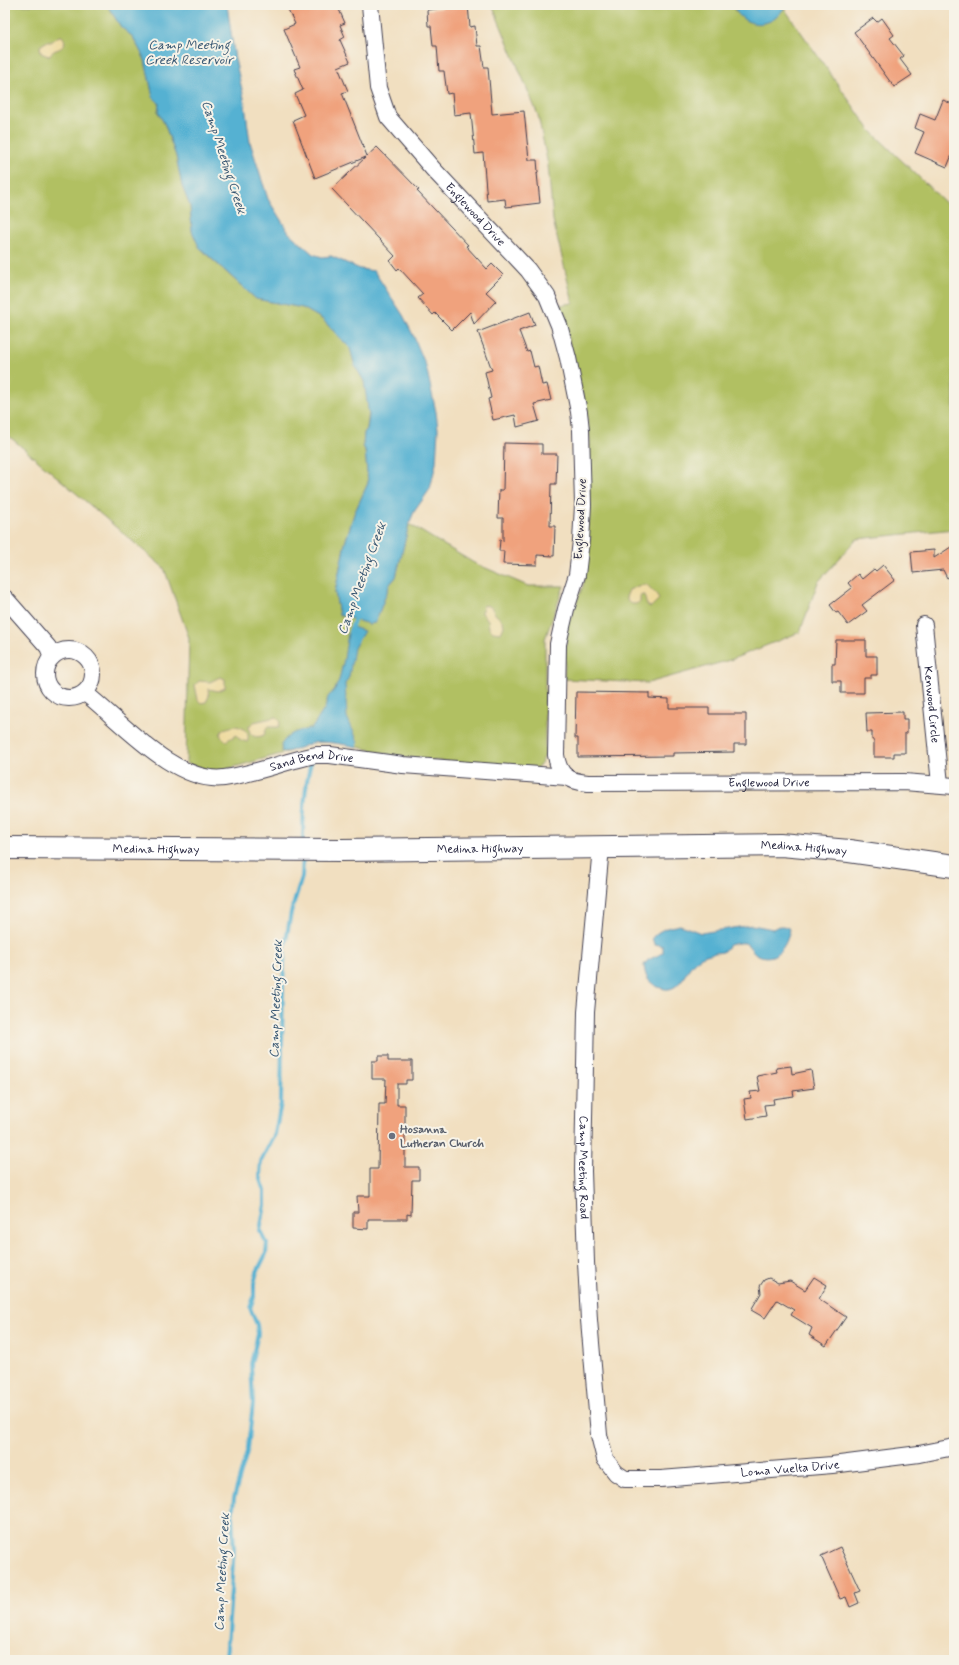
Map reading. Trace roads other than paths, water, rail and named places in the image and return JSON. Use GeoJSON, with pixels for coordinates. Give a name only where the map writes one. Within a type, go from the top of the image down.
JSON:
{"type":"FeatureCollection","features":[{"type":"Feature","properties":{"kind":"main road","name":"Medina Highway"},"geometry":{"type":"LineString","coordinates":[[5,848],[256,848],[342,850],[781,845],[849,851],[954,866]]}},
{"type":"Feature","properties":{"kind":"street","name":"Englewood Drive"},"geometry":{"type":"LineString","coordinates":[[370,5],[378,88],[388,117],[433,169],[528,270],[548,296],[559,325],[568,358],[579,412],[583,475],[581,541],[576,575],[558,644],[556,755],[558,767],[568,777],[575,781],[588,783],[904,782],[947,785]]}},
{"type":"Feature","properties":{"kind":"street"},"geometry":{"type":"LineString","coordinates":[[5,598],[48,647],[52,657]]}},
{"type":"Feature","properties":{"kind":"street","name":"Kenwood Circle"},"geometry":{"type":"LineString","coordinates":[[924,624],[947,785]]}},
{"type":"Feature","properties":{"kind":"street"},"geometry":{"type":"LineString","coordinates":[[74,650],[81,652],[87,657],[92,664],[93,676],[90,687],[85,693],[74,698],[62,698],[49,688],[45,672],[47,664],[52,657],[58,652],[74,650]]}},
{"type":"Feature","properties":{"kind":"street","name":"Sand Bend Drive"},"geometry":{"type":"LineString","coordinates":[[85,693],[142,742],[168,761],[192,774],[211,778],[223,778],[316,755],[330,755],[395,764],[568,777]]}},
{"type":"Feature","properties":{"kind":"street","name":"Camp Meeting Road"},"geometry":{"type":"LineString","coordinates":[[601,847],[586,1012],[584,1171],[586,1262],[599,1435],[605,1459],[616,1473],[625,1479]]}},
{"type":"Feature","properties":{"kind":"street","name":"Loma Vuelta Drive"},"geometry":{"type":"LineString","coordinates":[[625,1479],[687,1478],[796,1469],[919,1454],[954,1448]]}},
{"type":"Feature","properties":{"kind":"water","name":"Camp Meeting Creek Reservoir"},"geometry":{"type":"Polygon","coordinates":[[[107,5],[227,5],[235,59],[244,98],[250,142],[268,199],[289,233],[313,254],[322,257],[331,256],[360,269],[374,271],[403,315],[414,337],[426,366],[436,412],[438,429],[436,463],[430,489],[414,512],[409,524],[396,577],[390,584],[375,623],[369,624],[339,615],[335,592],[345,543],[354,514],[368,483],[365,450],[363,446],[364,433],[367,429],[369,416],[364,381],[355,366],[350,348],[322,319],[303,308],[256,299],[199,247],[192,231],[190,206],[182,186],[176,156],[165,125],[158,112],[159,103],[153,97],[145,60],[133,37],[121,27],[107,5]]]}},
{"type":"Feature","properties":{"kind":"water"},"geometry":{"type":"Polygon","coordinates":[[[733,5],[787,5],[774,19],[768,22],[756,23],[744,20],[733,5]]]}},
{"type":"Feature","properties":{"kind":"water"},"geometry":{"type":"Polygon","coordinates":[[[350,626],[364,631],[354,648],[349,677],[345,684],[347,717],[358,742],[357,747],[335,743],[317,742],[294,750],[282,752],[281,745],[284,740],[294,733],[312,728],[325,708],[328,697],[335,689],[339,680],[350,626]]]}},
{"type":"Feature","properties":{"kind":"water"},"geometry":{"type":"Polygon","coordinates":[[[680,925],[701,933],[752,925],[773,929],[779,926],[784,926],[790,929],[783,947],[775,955],[769,957],[756,954],[745,943],[729,945],[723,952],[706,955],[697,960],[681,981],[672,988],[666,989],[658,987],[649,980],[644,969],[644,965],[648,960],[663,953],[663,946],[654,944],[652,938],[661,930],[680,925]]]}},
{"type":"Feature","properties":{"kind":"waterway","name":"Camp Meeting Creek"},"geometry":{"type":"LineString","coordinates":[[350,632],[356,615]]}},
{"type":"Feature","properties":{"kind":"waterway","name":"Camp Meeting Creek"},"geometry":{"type":"LineString","coordinates":[[303,844],[304,801],[312,759]]}},
{"type":"Feature","properties":{"kind":"waterway","name":"Camp Meeting Creek"},"geometry":{"type":"LineString","coordinates":[[226,1660],[234,1548],[232,1517],[234,1498],[248,1448],[253,1403],[251,1364],[258,1334],[257,1325],[250,1308],[254,1297],[254,1283],[257,1272],[266,1254],[267,1243],[260,1231],[265,1205],[265,1191],[260,1176],[261,1161],[275,1134],[281,1103],[285,947],[291,912],[302,877],[303,857]]}},
{"type":"Feature","properties":{"kind":"place","name":"Hosanna Lutheran Church"},"geometry":{"type":"Point","coordinates":[392,1136]}}]}
